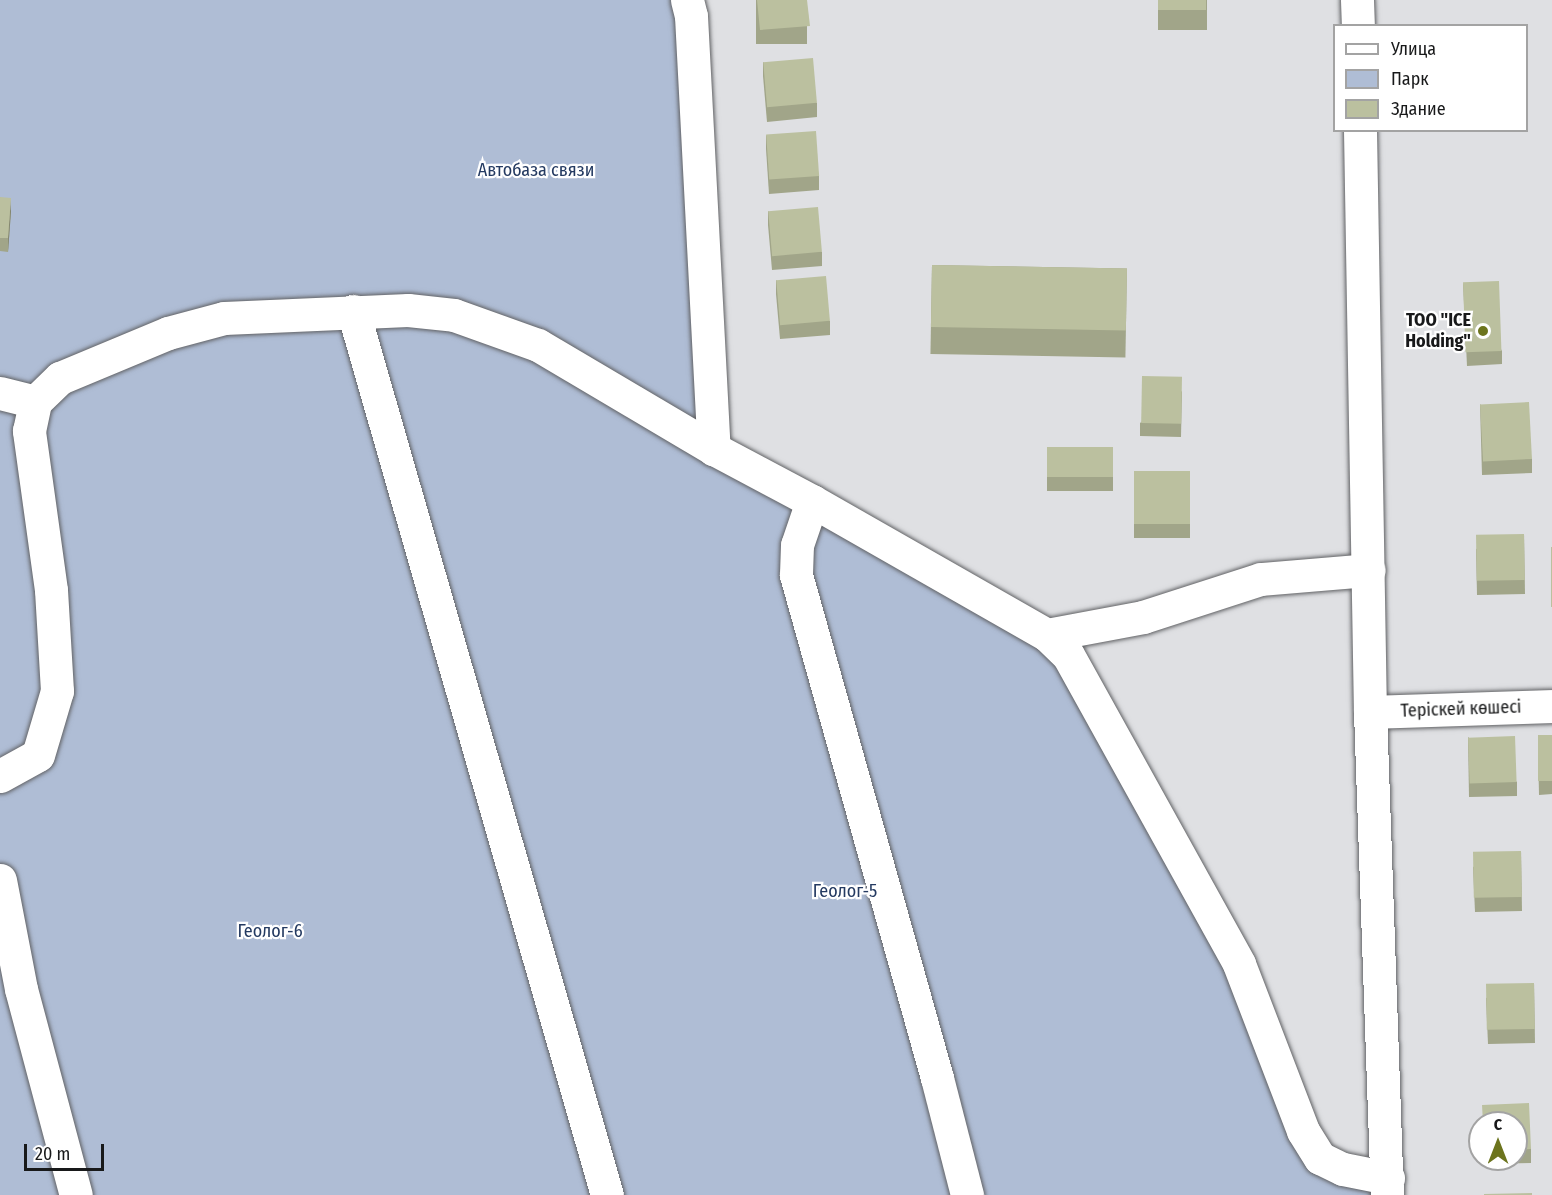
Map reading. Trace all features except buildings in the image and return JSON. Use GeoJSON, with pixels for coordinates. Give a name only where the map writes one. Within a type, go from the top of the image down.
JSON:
{"type":"FeatureCollection","features":[{"type":"Feature","properties":{"kind":"street"},"geometry":{"type":"LineString","coordinates":[[687,0],[691,16],[714,449]]}},
{"type":"Feature","properties":{"kind":"street"},"geometry":{"type":"LineString","coordinates":[[1357,0],[1358,24]]}},
{"type":"Feature","properties":{"kind":"street"},"geometry":{"type":"LineString","coordinates":[[0,776],[38,755],[57,691],[51,590],[29,431],[35,402],[60,378],[168,333],[224,318],[408,310],[454,315],[495,327],[538,345],[714,449],[812,501],[1047,635],[1068,655],[1239,964],[1303,1131],[1320,1158],[1388,1187],[1370,712],[1360,132]]}},
{"type":"Feature","properties":{"kind":"street"},"geometry":{"type":"LineString","coordinates":[[353,311],[607,1195]]}},
{"type":"Feature","properties":{"kind":"street"},"geometry":{"type":"LineString","coordinates":[[0,393],[35,402]]}},
{"type":"Feature","properties":{"kind":"street"},"geometry":{"type":"LineString","coordinates":[[812,501],[797,545],[796,575],[967,1195]]}},
{"type":"Feature","properties":{"kind":"street"},"geometry":{"type":"LineString","coordinates":[[1047,635],[1143,617],[1261,579],[1368,570]]}},
{"type":"Feature","properties":{"kind":"street","name":"Теріскей көшесі"},"geometry":{"type":"LineString","coordinates":[[1370,712],[1552,706]]}},
{"type":"Feature","properties":{"kind":"street"},"geometry":{"type":"LineString","coordinates":[[0,880],[11,990],[76,1195]]}},
{"type":"Feature","properties":{"kind":"green space"},"geometry":{"type":"Polygon","coordinates":[[[0,0],[694,0],[714,449],[1049,632],[1221,946],[1277,1091],[1370,1185],[1374,1195],[0,1195],[0,0]]]}},
{"type":"Feature","properties":{"kind":"place","name":"ТОО \"ICE Holding\""},"geometry":{"type":"Point","coordinates":[1483,331]}},
{"type":"Feature","properties":{"kind":"park label","name":"Автобаза связи"},"geometry":{"type":"Point","coordinates":[536,170]}},
{"type":"Feature","properties":{"kind":"park label","name":"Геолог-5"},"geometry":{"type":"Point","coordinates":[845,891]}},
{"type":"Feature","properties":{"kind":"park label","name":"Геолог-6"},"geometry":{"type":"Point","coordinates":[270,931]}}]}
